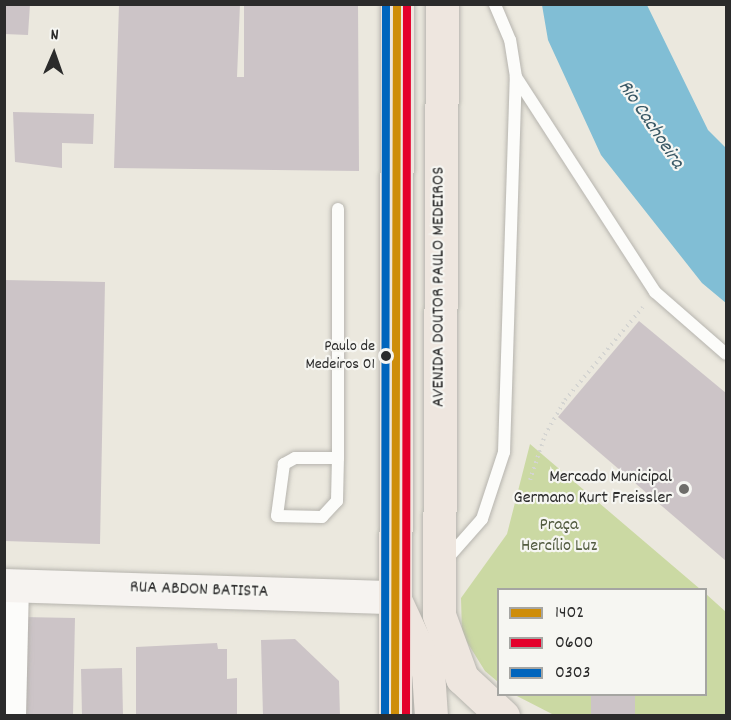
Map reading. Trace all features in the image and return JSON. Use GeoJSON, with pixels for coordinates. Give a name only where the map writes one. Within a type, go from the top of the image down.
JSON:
{"type":"FeatureCollection","features":[{"type":"Feature","properties":{"kind":"main road"},"geometry":{"type":"LineString","coordinates":[[394,716],[397,4]]}},
{"type":"Feature","properties":{"kind":"main road","name":"AVENIDA DOUTOR PAULO MEDEIROS"},"geometry":{"type":"LineString","coordinates":[[442,4],[436,570],[439,615],[454,664],[502,716]]}},
{"type":"Feature","properties":{"kind":"main road"},"geometry":{"type":"LineString","coordinates":[[394,597],[436,570]]}},
{"type":"Feature","properties":{"kind":"main road","name":"RUA ABDON BATISTA"},"geometry":{"type":"LineString","coordinates":[[11,585],[394,597]]}},
{"type":"Feature","properties":{"kind":"main road"},"geometry":{"type":"LineString","coordinates":[[394,597],[428,671],[431,716]]}},
{"type":"Feature","properties":{"kind":"street"},"geometry":{"type":"LineString","coordinates":[[11,585],[14,716]]}},
{"type":"Feature","properties":{"kind":"lane"},"geometry":{"type":"LineString","coordinates":[[436,570],[482,519],[504,452],[516,77],[510,39],[495,4]]}},
{"type":"Feature","properties":{"kind":"lane"},"geometry":{"type":"LineString","coordinates":[[516,77],[655,292],[726,354]]}},
{"type":"Feature","properties":{"kind":"lane"},"geometry":{"type":"LineString","coordinates":[[338,209],[338,458],[332,511],[322,517],[277,516],[284,464],[295,458],[338,458]]}},
{"type":"Feature","properties":{"kind":"path"},"geometry":{"type":"LineString","coordinates":[[530,480],[545,435],[565,400],[655,292]]}},
{"type":"Feature","properties":{"kind":"green space","name":"Praça Hercílio Luz"},"geometry":{"type":"Polygon","coordinates":[[[530,444],[699,588],[497,588],[497,681],[485,671],[462,634],[461,598],[507,534],[530,444]]]}},
{"type":"Feature","properties":{"kind":"green space"},"geometry":{"type":"Polygon","coordinates":[[[707,595],[726,612],[726,715],[554,715],[517,696],[707,696],[707,595]]]}},
{"type":"Feature","properties":{"kind":"water","name":"Rio Cachoeira"},"geometry":{"type":"Polygon","coordinates":[[[542,5],[647,5],[708,130],[726,148],[726,303],[702,283],[601,155],[548,40],[542,5]]]}},
{"type":"Feature","properties":{"kind":"building"},"geometry":{"type":"Polygon","coordinates":[[[4,4],[30,4],[28,35],[4,34],[4,4]]]}},
{"type":"Feature","properties":{"kind":"building"},"geometry":{"type":"Polygon","coordinates":[[[119,4],[240,4],[237,77],[244,77],[244,4],[358,4],[359,171],[114,168],[119,4]]]}},
{"type":"Feature","properties":{"kind":"building"},"geometry":{"type":"Polygon","coordinates":[[[13,112],[94,114],[93,144],[62,143],[62,168],[15,162],[13,112]]]}},
{"type":"Feature","properties":{"kind":"building"},"geometry":{"type":"Polygon","coordinates":[[[4,280],[105,282],[100,544],[4,541],[4,280]]]}},
{"type":"Feature","properties":{"kind":"building","name":"Mercado Municipal Germano Kurt Freissler"},"geometry":{"type":"Polygon","coordinates":[[[639,321],[726,393],[726,561],[558,417],[639,321]]]}},
{"type":"Feature","properties":{"kind":"building"},"geometry":{"type":"Polygon","coordinates":[[[21,617],[75,618],[73,716],[19,716],[21,617]]]}},
{"type":"Feature","properties":{"kind":"building"},"geometry":{"type":"Polygon","coordinates":[[[295,639],[339,681],[340,716],[263,716],[261,640],[295,639]]]}},
{"type":"Feature","properties":{"kind":"building"},"geometry":{"type":"Polygon","coordinates":[[[217,643],[218,649],[227,649],[227,679],[237,678],[237,716],[136,716],[136,647],[217,643]]]}},
{"type":"Feature","properties":{"kind":"building"},"geometry":{"type":"Polygon","coordinates":[[[122,668],[123,716],[82,716],[81,669],[122,668]]]}},
{"type":"Feature","properties":{"kind":"building"},"geometry":{"type":"Polygon","coordinates":[[[591,696],[635,696],[635,715],[591,715],[591,696]]]}},
{"type":"Feature","properties":{"kind":"transit line","name":"0303"},"geometry":{"type":"LineString","coordinates":[[385,716],[386,4]]}},
{"type":"Feature","properties":{"kind":"transit line","name":"1402"},"geometry":{"type":"LineString","coordinates":[[395,716],[397,4]]}},
{"type":"Feature","properties":{"kind":"transit line","name":"0600"},"geometry":{"type":"LineString","coordinates":[[406,716],[407,4]]}},
{"type":"Feature","properties":{"kind":"place","name":"Paulo de Medeiros 01"},"geometry":{"type":"Point","coordinates":[386,356]}},
{"type":"Feature","properties":{"kind":"place","name":"Mercado Municipal Germano Kurt Freissler"},"geometry":{"type":"Point","coordinates":[684,489]}}]}
